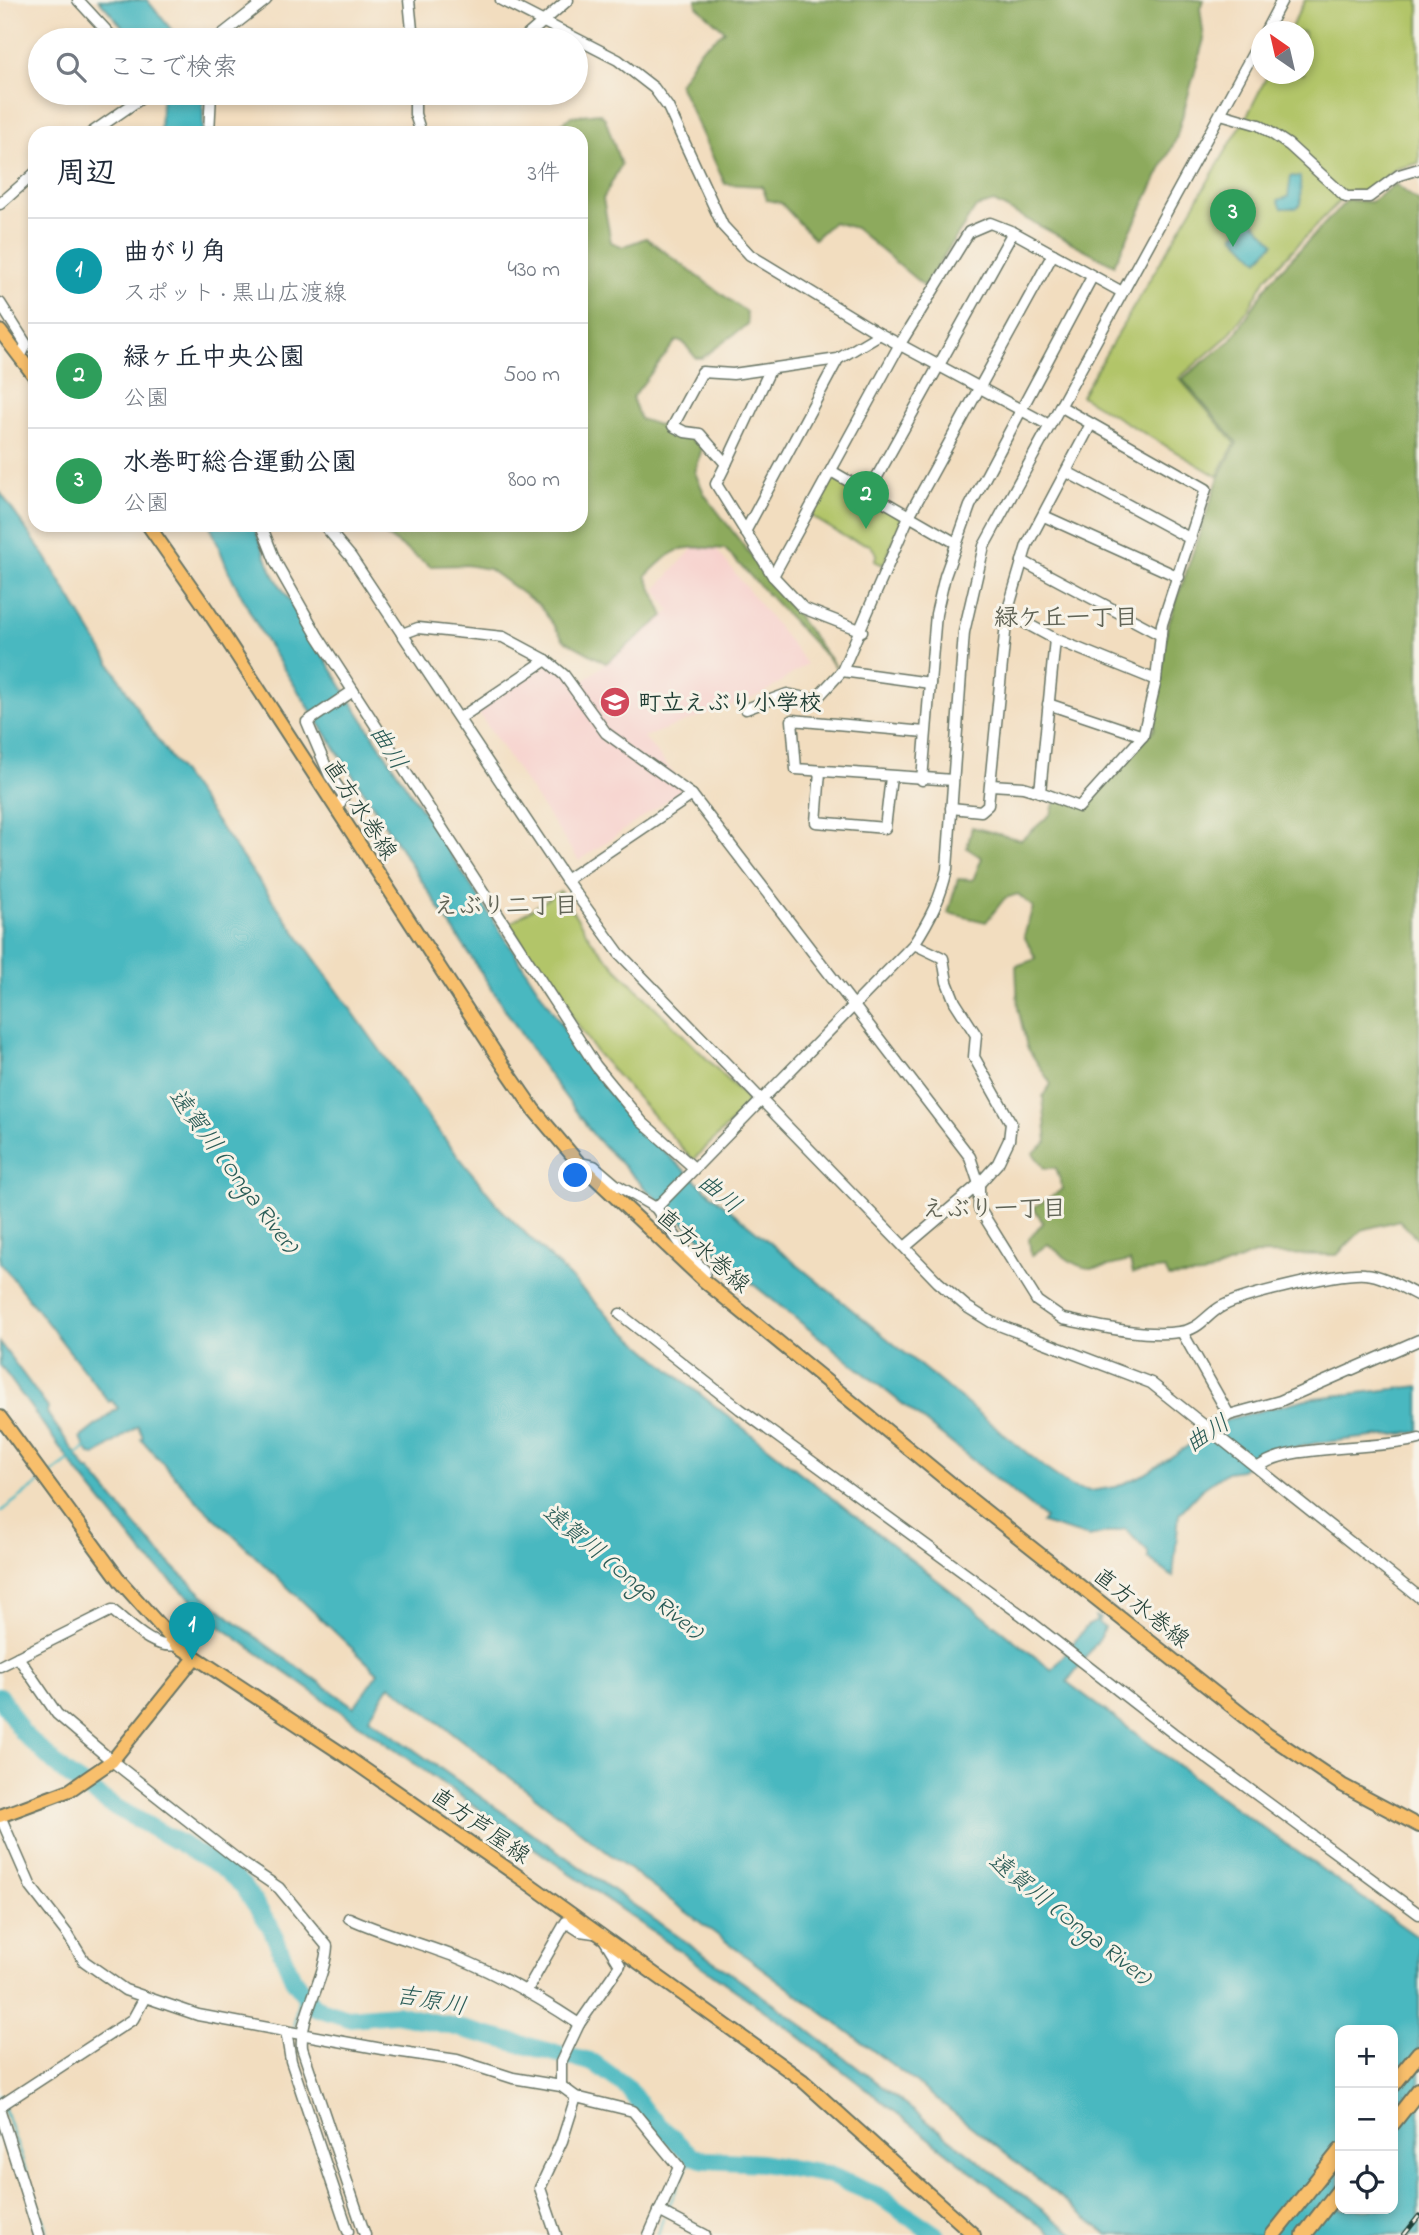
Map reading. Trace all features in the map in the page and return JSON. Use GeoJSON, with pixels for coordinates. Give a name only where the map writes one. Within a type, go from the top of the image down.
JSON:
{"type":"FeatureCollection","features":[{"type":"Feature","properties":{"kind":"highway"},"geometry":{"type":"LineString","coordinates":[[1398,2079],[1419,2053]]}},
{"type":"Feature","properties":{"kind":"highway"},"geometry":{"type":"LineString","coordinates":[[1398,2117],[1419,2090]]}},
{"type":"Feature","properties":{"kind":"highway"},"geometry":{"type":"LineString","coordinates":[[1273,2235],[1335,2157]]}},
{"type":"Feature","properties":{"kind":"highway"},"geometry":{"type":"LineString","coordinates":[[1304,2235],[1335,2195]]}},
{"type":"Feature","properties":{"kind":"main road"},"geometry":{"type":"LineString","coordinates":[[0,331],[28,368]]}},
{"type":"Feature","properties":{"kind":"main road","name":"直方水巻線"},"geometry":{"type":"LineString","coordinates":[[153,532],[208,611],[503,1065],[534,1110],[578,1162],[703,1280],[964,1494],[1268,1735],[1342,1785],[1419,1826]]}},
{"type":"Feature","properties":{"kind":"main road","name":"直方芦屋線"},"geometry":{"type":"LineString","coordinates":[[0,1417],[121,1582],[177,1645],[194,1659],[344,1755],[601,1934],[802,2080],[974,2235]]}},
{"type":"Feature","properties":{"kind":"main road"},"geometry":{"type":"LineString","coordinates":[[0,1816],[70,1790],[112,1761],[194,1659]]}},
{"type":"Feature","properties":{"kind":"street"},"geometry":{"type":"LineString","coordinates":[[78,0],[104,28]]}},
{"type":"Feature","properties":{"kind":"street"},"geometry":{"type":"LineString","coordinates":[[230,28],[266,0]]}},
{"type":"Feature","properties":{"kind":"street"},"geometry":{"type":"LineString","coordinates":[[409,0],[412,28]]}},
{"type":"Feature","properties":{"kind":"street"},"geometry":{"type":"LineString","coordinates":[[501,0],[553,28]]}},
{"type":"Feature","properties":{"kind":"street"},"geometry":{"type":"LineString","coordinates":[[535,28],[568,0]]}},
{"type":"Feature","properties":{"kind":"street"},"geometry":{"type":"LineString","coordinates":[[1271,21],[1282,0]]}},
{"type":"Feature","properties":{"kind":"street"},"geometry":{"type":"LineString","coordinates":[[588,45],[618,60],[654,88],[668,107],[723,226],[750,255],[880,334],[1049,425]]}},
{"type":"Feature","properties":{"kind":"street"},"geometry":{"type":"LineString","coordinates":[[656,1208],[914,944],[931,918],[942,894],[964,632],[975,575],[997,519],[1251,58]]}},
{"type":"Feature","properties":{"kind":"street"},"geometry":{"type":"LineString","coordinates":[[101,126],[131,105]]}},
{"type":"Feature","properties":{"kind":"street"},"geometry":{"type":"LineString","coordinates":[[209,126],[210,105]]}},
{"type":"Feature","properties":{"kind":"street"},"geometry":{"type":"LineString","coordinates":[[415,105],[419,126]]}},
{"type":"Feature","properties":{"kind":"street"},"geometry":{"type":"LineString","coordinates":[[1221,114],[1259,125],[1289,145],[1346,197],[1369,197],[1399,175],[1419,169]]}},
{"type":"Feature","properties":{"kind":"street"},"geometry":{"type":"LineString","coordinates":[[0,204],[28,179]]}},
{"type":"Feature","properties":{"kind":"street"},"geometry":{"type":"LineString","coordinates":[[773,576],[900,344],[969,232],[990,223],[1013,232],[1122,292]]}},
{"type":"Feature","properties":{"kind":"street"},"geometry":{"type":"LineString","coordinates":[[870,491],[1013,232]]}},
{"type":"Feature","properties":{"kind":"street"},"geometry":{"type":"LineString","coordinates":[[746,709],[787,694],[810,699],[818,697],[842,671],[862,631],[910,513],[1053,254]]}},
{"type":"Feature","properties":{"kind":"street"},"geometry":{"type":"LineString","coordinates":[[922,780],[936,614],[956,543],[970,506],[1019,409],[1092,277]]}},
{"type":"Feature","properties":{"kind":"street"},"geometry":{"type":"LineString","coordinates":[[0,303],[26,344],[20,358]]}},
{"type":"Feature","properties":{"kind":"street"},"geometry":{"type":"LineString","coordinates":[[726,464],[700,434],[685,432],[673,426],[702,372],[733,374],[838,359],[880,334]]}},
{"type":"Feature","properties":{"kind":"street"},"geometry":{"type":"LineString","coordinates":[[745,532],[838,359]]}},
{"type":"Feature","properties":{"kind":"street"},"geometry":{"type":"LineString","coordinates":[[770,370],[716,484],[773,576],[803,608],[862,631]]}},
{"type":"Feature","properties":{"kind":"street"},"geometry":{"type":"LineString","coordinates":[[991,785],[1023,787],[1079,807],[1143,736],[1156,680],[1161,635],[1206,489],[1060,405]]}},
{"type":"Feature","properties":{"kind":"street"},"geometry":{"type":"LineString","coordinates":[[951,808],[981,811],[988,805],[1007,613],[1021,561],[1091,424]]}},
{"type":"Feature","properties":{"kind":"street"},"geometry":{"type":"LineString","coordinates":[[831,471],[910,513],[956,543]]}},
{"type":"Feature","properties":{"kind":"street"},"geometry":{"type":"LineString","coordinates":[[1067,472],[1191,539]]}},
{"type":"Feature","properties":{"kind":"street"},"geometry":{"type":"LineString","coordinates":[[1044,516],[1179,577]]}},
{"type":"Feature","properties":{"kind":"street"},"geometry":{"type":"LineString","coordinates":[[264,532],[276,562],[354,691],[596,1066],[642,1122],[692,1169]]}},
{"type":"Feature","properties":{"kind":"street"},"geometry":{"type":"LineString","coordinates":[[330,532],[351,558],[566,880],[619,953],[905,1247],[967,1307],[991,1322],[1151,1383],[1419,1597]]}},
{"type":"Feature","properties":{"kind":"street"},"geometry":{"type":"LineString","coordinates":[[1021,561],[1161,635]]}},
{"type":"Feature","properties":{"kind":"street"},"geometry":{"type":"LineString","coordinates":[[1007,613],[1055,639],[1156,680]]}},
{"type":"Feature","properties":{"kind":"street"},"geometry":{"type":"LineString","coordinates":[[402,634],[418,628],[503,637],[546,660],[564,675],[606,733],[692,795],[970,1157],[979,1184],[979,1208],[1022,1279],[1049,1312],[1063,1320],[1161,1333],[1182,1332],[1209,1319],[1218,1308],[1239,1300],[1344,1274],[1367,1273],[1419,1296]]}},
{"type":"Feature","properties":{"kind":"street"},"geometry":{"type":"LineString","coordinates":[[1040,792],[1055,639]]}},
{"type":"Feature","properties":{"kind":"street"},"geometry":{"type":"LineString","coordinates":[[460,718],[546,660]]}},
{"type":"Feature","properties":{"kind":"street"},"geometry":{"type":"LineString","coordinates":[[842,671],[930,683]]}},
{"type":"Feature","properties":{"kind":"street"},"geometry":{"type":"LineString","coordinates":[[336,810],[344,796],[330,776],[307,722],[354,691]]}},
{"type":"Feature","properties":{"kind":"street"},"geometry":{"type":"LineString","coordinates":[[1048,705],[1143,736]]}},
{"type":"Feature","properties":{"kind":"street"},"geometry":{"type":"LineString","coordinates":[[925,732],[792,720],[796,769],[922,780],[953,780]]}},
{"type":"Feature","properties":{"kind":"street"},"geometry":{"type":"LineString","coordinates":[[820,772],[816,822],[885,828],[891,777]]}},
{"type":"Feature","properties":{"kind":"street"},"geometry":{"type":"LineString","coordinates":[[566,880],[692,795]]}},
{"type":"Feature","properties":{"kind":"street"},"geometry":{"type":"LineString","coordinates":[[905,1247],[979,1184],[1007,1149],[1011,1124],[974,1057],[976,1035],[955,1002],[947,982],[943,958],[914,944]]}},
{"type":"Feature","properties":{"kind":"street"},"geometry":{"type":"LineString","coordinates":[[578,1162],[594,1166],[615,1184],[656,1208],[688,1255],[705,1271],[703,1280]]}},
{"type":"Feature","properties":{"kind":"street"},"geometry":{"type":"LineString","coordinates":[[620,1314],[740,1409],[1023,1616],[1173,1733],[1419,1914]]}},
{"type":"Feature","properties":{"kind":"street"},"geometry":{"type":"LineString","coordinates":[[1182,1332],[1229,1415]]}},
{"type":"Feature","properties":{"kind":"street"},"geometry":{"type":"LineString","coordinates":[[1209,1428],[1229,1415],[1280,1401],[1419,1340]]}},
{"type":"Feature","properties":{"kind":"street"},"geometry":{"type":"LineString","coordinates":[[1257,1467],[1265,1461],[1313,1451],[1419,1439]]}},
{"type":"Feature","properties":{"kind":"street"},"geometry":{"type":"LineString","coordinates":[[0,1666],[111,1610],[166,1648],[177,1645]]}},
{"type":"Feature","properties":{"kind":"street"},"geometry":{"type":"LineString","coordinates":[[16,1658],[57,1714],[112,1761],[242,1863],[279,1888],[327,1946],[318,1991],[301,2033],[307,2067],[365,2235]]}},
{"type":"Feature","properties":{"kind":"street"},"geometry":{"type":"LineString","coordinates":[[0,1816],[31,1887],[68,1935],[84,1961],[125,1990],[144,1999],[198,2015],[457,2060],[513,2078],[561,2086],[576,2097],[633,2111],[679,2166],[649,2235]]}},
{"type":"Feature","properties":{"kind":"street"},"geometry":{"type":"LineString","coordinates":[[349,1918],[380,1933],[455,1957],[527,1990],[579,2024]]}},
{"type":"Feature","properties":{"kind":"street"},"geometry":{"type":"LineString","coordinates":[[527,1990],[566,1922],[580,1931],[601,1934],[620,1965],[579,2024],[566,2049],[561,2062],[561,2086]]}},
{"type":"Feature","properties":{"kind":"street"},"geometry":{"type":"LineString","coordinates":[[0,2106],[133,2019],[144,1999]]}},
{"type":"Feature","properties":{"kind":"street"},"geometry":{"type":"LineString","coordinates":[[286,2031],[291,2061],[346,2234]]}},
{"type":"Feature","properties":{"kind":"street"},"geometry":{"type":"LineString","coordinates":[[556,2235],[540,2188],[562,2141],[576,2097]]}},
{"type":"Feature","properties":{"kind":"street"},"geometry":{"type":"LineString","coordinates":[[0,2111],[39,2235]]}},
{"type":"Feature","properties":{"kind":"street"},"geometry":{"type":"LineString","coordinates":[[659,2211],[705,2235]]}},
{"type":"Feature","properties":{"kind":"shaded area","name":"町立えぶり小学校"},"geometry":{"type":"Polygon","coordinates":[[[705,535],[807,664],[763,694],[644,737],[685,788],[579,861],[477,711],[558,658],[581,683],[670,611],[656,589],[705,535]]]}},
{"type":"Feature","properties":{"kind":"green space"},"geometry":{"type":"Polygon","coordinates":[[[696,0],[1204,0],[1200,8],[1204,39],[1176,139],[1114,265],[994,202],[976,207],[924,286],[855,228],[833,222],[814,239],[781,203],[767,200],[762,186],[725,184],[679,84],[700,50],[725,31],[697,6],[696,0]]]}},
{"type":"Feature","properties":{"kind":"green space"},"geometry":{"type":"Polygon","coordinates":[[[1305,0],[1419,0],[1419,163],[1396,169],[1366,192],[1349,191],[1266,278],[1249,308],[1227,337],[1179,378],[1235,443],[1217,476],[1081,396],[1263,84],[1314,84],[1314,21],[1294,21],[1305,0]]]}},
{"type":"Feature","properties":{"kind":"green space"},"geometry":{"type":"Polygon","coordinates":[[[599,113],[605,118],[621,165],[603,199],[611,242],[622,247],[646,238],[746,312],[748,324],[702,358],[696,358],[683,342],[676,341],[632,398],[640,419],[688,435],[702,448],[695,473],[705,495],[836,667],[725,549],[681,549],[646,576],[664,616],[606,663],[564,640],[540,606],[489,569],[466,565],[430,566],[384,534],[383,532],[588,532],[588,126],[558,126],[572,116],[599,113]]]}},
{"type":"Feature","properties":{"kind":"green space"},"geometry":{"type":"Polygon","coordinates":[[[1395,184],[1419,202],[1419,1240],[1399,1220],[1362,1230],[1337,1255],[1255,1254],[1203,1275],[1169,1277],[1165,1269],[1133,1273],[1130,1261],[1086,1268],[1048,1244],[1031,1256],[1029,1238],[1043,1223],[1034,1207],[1063,1189],[1056,1168],[1044,1168],[1033,1153],[1047,1142],[1043,1096],[1051,1084],[1027,1047],[1018,1008],[1016,966],[1036,959],[1024,936],[1033,907],[1018,894],[1005,898],[986,922],[948,913],[958,879],[973,880],[982,858],[967,848],[972,827],[1021,840],[1051,814],[1057,794],[1089,803],[1154,730],[1167,628],[1219,477],[1237,443],[1182,379],[1231,340],[1272,279],[1347,200],[1371,202],[1395,184]]]}},
{"type":"Feature","properties":{"kind":"green space"},"geometry":{"type":"Polygon","coordinates":[[[834,478],[899,514],[902,521],[883,565],[874,561],[877,554],[870,545],[847,538],[811,516],[829,479],[834,478]]]}},
{"type":"Feature","properties":{"kind":"green space"},"geometry":{"type":"Polygon","coordinates":[[[560,891],[591,940],[617,969],[746,1098],[746,1108],[693,1160],[596,1052],[509,924],[560,891]]]}},
{"type":"Feature","properties":{"kind":"water"},"geometry":{"type":"Polygon","coordinates":[[[99,0],[147,0],[170,28],[124,28],[99,0]]]}},
{"type":"Feature","properties":{"kind":"water"},"geometry":{"type":"Polygon","coordinates":[[[161,105],[203,105],[203,126],[160,126],[161,105]]]}},
{"type":"Feature","properties":{"kind":"water"},"geometry":{"type":"Polygon","coordinates":[[[1291,176],[1300,177],[1301,204],[1296,208],[1282,208],[1278,200],[1288,197],[1291,176]]]}},
{"type":"Feature","properties":{"kind":"water"},"geometry":{"type":"Polygon","coordinates":[[[1251,218],[1274,243],[1258,260],[1234,235],[1251,218]]]}},
{"type":"Feature","properties":{"kind":"water","name":"遠賀川 (Onga River)"},"geometry":{"type":"Polygon","coordinates":[[[0,492],[45,556],[148,726],[435,1127],[500,1208],[619,1326],[682,1380],[1052,1670],[1087,1626],[1097,1621],[1095,1617],[1100,1618],[1098,1623],[1104,1627],[1101,1637],[1067,1682],[1231,1805],[1419,1938],[1419,2235],[1108,2235],[910,2078],[646,1882],[390,1685],[369,1718],[785,2012],[1075,2235],[1053,2235],[779,2021],[221,1627],[146,1557],[77,1471],[0,1365],[0,1343],[48,1408],[47,1413],[87,1470],[90,1470],[163,1556],[209,1600],[249,1632],[354,1707],[378,1673],[198,1502],[141,1439],[143,1437],[138,1426],[96,1455],[90,1454],[80,1438],[118,1408],[111,1400],[109,1402],[0,1262],[0,492]]]}},
{"type":"Feature","properties":{"kind":"water"},"geometry":{"type":"Polygon","coordinates":[[[213,532],[256,532],[272,572],[351,701],[592,1072],[636,1126],[713,1196],[1049,1471],[1072,1487],[1090,1491],[1116,1487],[1145,1474],[1229,1419],[1306,1399],[1419,1386],[1419,1432],[1316,1443],[1261,1456],[1241,1470],[1227,1472],[1201,1490],[1179,1514],[1173,1577],[1148,1558],[1148,1552],[1125,1529],[1089,1537],[1042,1523],[1045,1518],[754,1285],[645,1188],[595,1137],[538,1060],[265,640],[229,572],[213,532]]]}},
{"type":"Feature","properties":{"kind":"waterway"},"geometry":{"type":"LineString","coordinates":[[47,1477],[87,1447]]}},
{"type":"Feature","properties":{"kind":"waterway"},"geometry":{"type":"LineString","coordinates":[[0,1512],[42,1481]]}},
{"type":"Feature","properties":{"kind":"waterway","name":"吉原川"},"geometry":{"type":"LineString","coordinates":[[0,1696],[22,1732],[64,1772],[110,1804],[222,1867],[243,1886],[270,1926],[293,1979],[314,2007],[348,2018],[396,2014],[594,2063],[627,2087],[646,2113],[692,2156],[706,2160],[761,2163],[829,2175],[879,2196],[936,2235]]}},
{"type":"Feature","properties":{"kind":"waterway"},"geometry":{"type":"LineString","coordinates":[[293,2029],[300,1989]]}},
{"type":"Feature","properties":{"kind":"waterway"},"geometry":{"type":"LineString","coordinates":[[0,2096],[48,2235]]}},
{"type":"Feature","properties":{"kind":"waterway"},"geometry":{"type":"LineString","coordinates":[[666,2212],[692,2156]]}},
{"type":"Feature","properties":{"kind":"waterway"},"geometry":{"type":"LineString","coordinates":[[658,2235],[663,2218]]}},
{"type":"Feature","properties":{"kind":"waterway"},"geometry":{"type":"LineString","coordinates":[[330,2235],[342,2227]]}},
{"type":"Feature","properties":{"kind":"railway"},"geometry":{"type":"LineString","coordinates":[[1404,2235],[1419,2216]]}},
{"type":"Feature","properties":{"kind":"place","name":"水巻町総合運動公園"},"geometry":{"type":"Point","coordinates":[1233,247]}},
{"type":"Feature","properties":{"kind":"place","name":"緑ヶ丘中央公園"},"geometry":{"type":"Point","coordinates":[866,529]}},
{"type":"Feature","properties":{"kind":"place","name":"町立えぶり小学校"},"geometry":{"type":"Point","coordinates":[615,702]}},
{"type":"Feature","properties":{"kind":"place","name":"曲がり角"},"geometry":{"type":"Point","coordinates":[192,1660]}},
{"type":"Feature","properties":{"kind":"district","name":"緑ケ丘一丁目"},"geometry":{"type":"Point","coordinates":[1066,617]}},
{"type":"Feature","properties":{"kind":"district","name":"えぶり二丁目"},"geometry":{"type":"Point","coordinates":[506,905]}},
{"type":"Feature","properties":{"kind":"district","name":"えぶり一丁目"},"geometry":{"type":"Point","coordinates":[994,1208]}},
{"type":"Feature","properties":{"kind":"water label","name":"曲川"},"geometry":{"type":"Point","coordinates":[389,747]}},
{"type":"Feature","properties":{"kind":"water label","name":"曲川"},"geometry":{"type":"Point","coordinates":[720,1193]}},
{"type":"Feature","properties":{"kind":"water label","name":"曲川"},"geometry":{"type":"Point","coordinates":[1207,1433]}}]}
